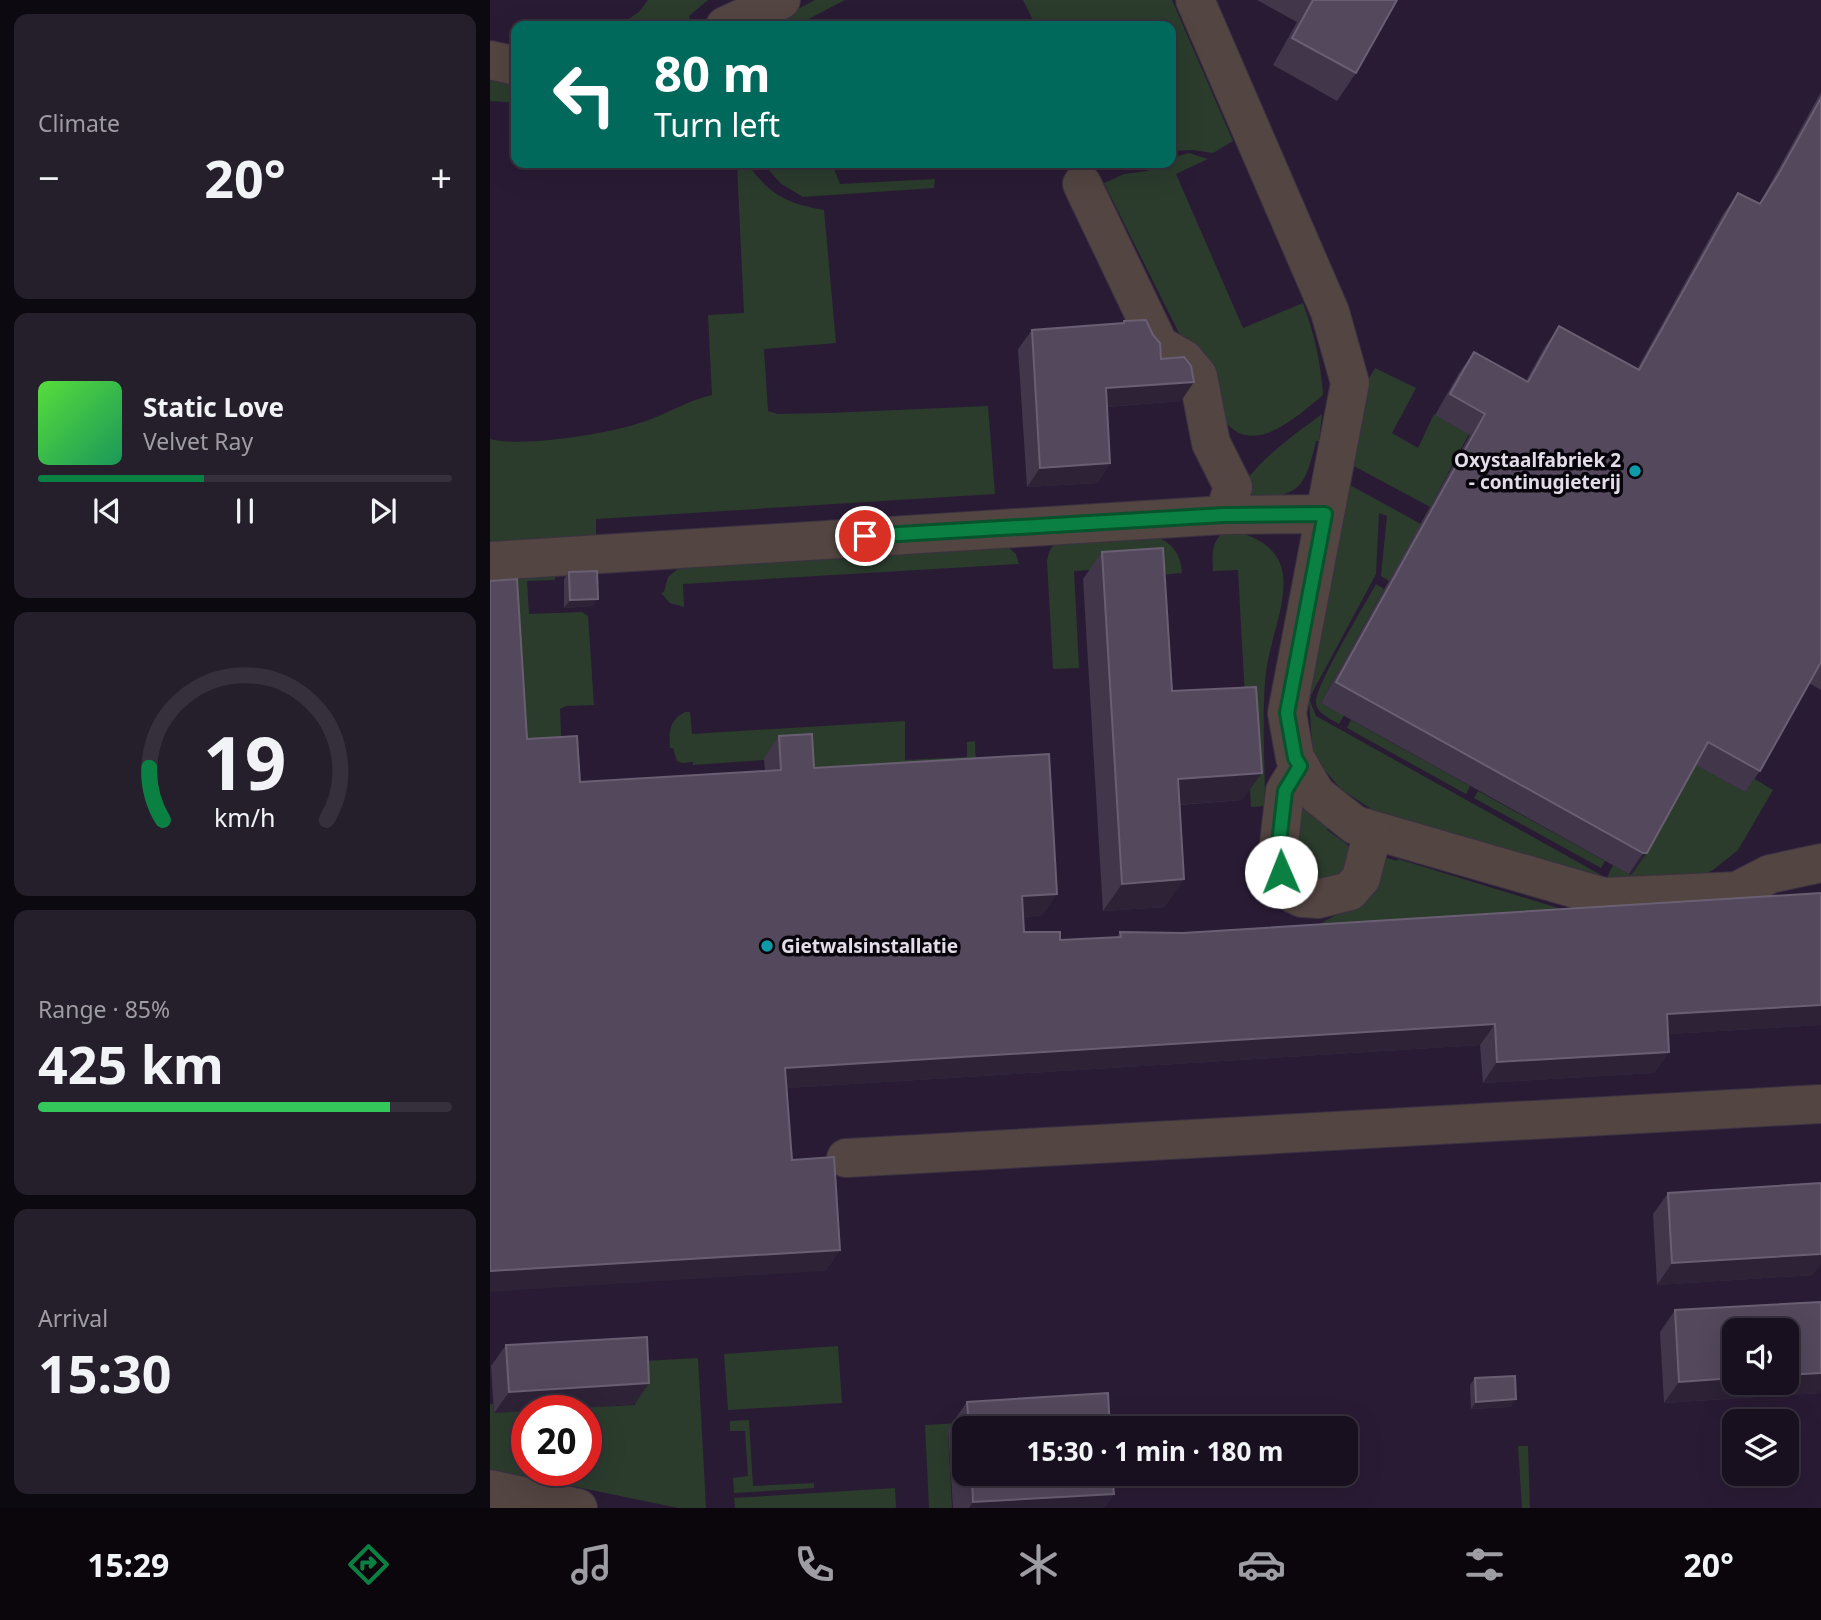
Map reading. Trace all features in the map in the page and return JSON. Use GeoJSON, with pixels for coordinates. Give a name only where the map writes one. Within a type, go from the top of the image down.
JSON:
{"type":"FeatureCollection","features":[{"type":"Feature","properties":{"kind":"lane"},"geometry":{"type":"LineString","coordinates":[[737,21],[781,0]]}},
{"type":"Feature","properties":{"kind":"lane"},"geometry":{"type":"LineString","coordinates":[[1195,0],[1330,312],[1350,383],[1287,713],[1295,758],[1316,794],[1355,825],[1604,897],[1737,891],[1770,874],[1821,863]]}},
{"type":"Feature","properties":{"kind":"lane"},"geometry":{"type":"LineString","coordinates":[[490,60],[511,65]]}},
{"type":"Feature","properties":{"kind":"lane"},"geometry":{"type":"LineString","coordinates":[[1082,184],[1158,345],[1184,359],[1198,376],[1211,443],[1233,487],[1224,515]]}},
{"type":"Feature","properties":{"kind":"lane"},"geometry":{"type":"LineString","coordinates":[[490,561],[1224,515],[1325,514]]}},
{"type":"Feature","properties":{"kind":"lane"},"geometry":{"type":"LineString","coordinates":[[1300,766],[1285,791],[1278,852],[1281,872],[1293,893],[1302,898],[1318,899],[1350,891],[1361,878],[1373,831]]}},
{"type":"Feature","properties":{"kind":"lane"},"geometry":{"type":"LineString","coordinates":[[846,1158],[1821,1104]]}},
{"type":"Feature","properties":{"kind":"lane"},"geometry":{"type":"LineString","coordinates":[[490,1489],[578,1508]]}},
{"type":"Feature","properties":{"kind":"shaded area"},"geometry":{"type":"Polygon","coordinates":[[[490,0],[1821,0],[1821,1508],[490,1508],[490,0]]]}},
{"type":"Feature","properties":{"kind":"green space"},"geometry":{"type":"Polygon","coordinates":[[[648,0],[708,0],[686,21],[626,21],[639,12],[648,0]]]}},
{"type":"Feature","properties":{"kind":"green space"},"geometry":{"type":"Polygon","coordinates":[[[815,0],[845,0],[805,21],[775,21],[815,0]]]}},
{"type":"Feature","properties":{"kind":"green space"},"geometry":{"type":"Polygon","coordinates":[[[1023,0],[1172,0],[1233,141],[1213,153],[1176,151],[1176,21],[1034,21],[1023,0]]]}},
{"type":"Feature","properties":{"kind":"green space"},"geometry":{"type":"Polygon","coordinates":[[[490,80],[511,83],[511,103],[490,101],[490,80]]]}},
{"type":"Feature","properties":{"kind":"green space"},"geometry":{"type":"Polygon","coordinates":[[[1189,153],[1208,159],[1176,174],[1243,328],[1303,303],[1314,337],[1323,395],[1289,422],[1262,434],[1249,436],[1236,432],[1225,421],[1187,337],[1182,339],[1104,183],[1124,174],[1152,168],[1176,168],[1176,157],[1189,153]]]}},
{"type":"Feature","properties":{"kind":"green space"},"geometry":{"type":"Polygon","coordinates":[[[737,168],[751,168],[773,191],[790,201],[824,210],[836,343],[764,349],[768,411],[778,414],[829,413],[988,406],[995,494],[596,519],[596,538],[490,545],[490,439],[523,442],[613,430],[646,421],[712,395],[708,315],[744,313],[737,168]]]}},
{"type":"Feature","properties":{"kind":"green space"},"geometry":{"type":"Polygon","coordinates":[[[767,168],[834,168],[840,184],[935,179],[934,188],[803,197],[780,183],[767,168]]]}},
{"type":"Feature","properties":{"kind":"green space"},"geometry":{"type":"Polygon","coordinates":[[[1375,368],[1416,388],[1392,433],[1418,448],[1434,414],[1469,434],[1430,507],[1352,465],[1367,382],[1375,368]]]}},
{"type":"Feature","properties":{"kind":"green space"},"geometry":{"type":"Polygon","coordinates":[[[1322,414],[1319,441],[1316,441],[1307,471],[1296,488],[1278,496],[1248,499],[1248,478],[1264,460],[1322,414]]]}},
{"type":"Feature","properties":{"kind":"green space"},"geometry":{"type":"Polygon","coordinates":[[[1348,484],[1421,524],[1389,581],[1381,576],[1387,516],[1379,513],[1376,574],[1311,695],[1310,701],[1316,716],[1601,877],[1374,811],[1341,789],[1321,766],[1310,744],[1308,688],[1348,484]]]}},
{"type":"Feature","properties":{"kind":"green space"},"geometry":{"type":"Polygon","coordinates":[[[1226,529],[1256,539],[1274,552],[1282,570],[1280,611],[1265,682],[1265,806],[1251,807],[1238,570],[1213,571],[1214,548],[1217,539],[1226,529]]]}},
{"type":"Feature","properties":{"kind":"green space"},"geometry":{"type":"Polygon","coordinates":[[[1154,536],[1174,550],[1180,560],[1182,573],[1158,575],[1153,566],[1074,571],[1079,668],[1053,669],[1047,561],[1054,544],[1154,536]]]}},
{"type":"Feature","properties":{"kind":"green space"},"geometry":{"type":"Polygon","coordinates":[[[1008,547],[1016,554],[1019,564],[683,584],[684,607],[670,603],[661,593],[664,592],[668,577],[680,567],[1008,547]]]}},
{"type":"Feature","properties":{"kind":"green space"},"geometry":{"type":"Polygon","coordinates":[[[555,571],[555,580],[527,581],[529,614],[582,612],[588,616],[594,705],[566,706],[560,709],[562,758],[530,759],[490,594],[490,575],[555,571]]]}},
{"type":"Feature","properties":{"kind":"green space"},"geometry":{"type":"Polygon","coordinates":[[[1376,584],[1384,589],[1321,703],[1344,715],[1339,724],[1318,709],[1318,693],[1332,662],[1376,584]]]}},
{"type":"Feature","properties":{"kind":"green space"},"geometry":{"type":"Polygon","coordinates":[[[685,712],[690,712],[692,734],[905,721],[905,760],[967,757],[967,742],[975,741],[976,771],[1050,769],[1052,788],[787,789],[765,760],[693,765],[693,762],[677,761],[673,748],[670,748],[670,732],[676,719],[685,712]]]}},
{"type":"Feature","properties":{"kind":"green space"},"geometry":{"type":"Polygon","coordinates":[[[1351,720],[1470,786],[1466,794],[1347,728],[1351,720]]]}},
{"type":"Feature","properties":{"kind":"green space"},"geometry":{"type":"Polygon","coordinates":[[[1716,721],[1733,730],[1710,772],[1745,792],[1753,778],[1773,790],[1738,850],[1713,870],[1702,875],[1607,878],[1613,865],[1631,875],[1716,721]]]}},
{"type":"Feature","properties":{"kind":"green space"},"geometry":{"type":"Polygon","coordinates":[[[1478,791],[1605,861],[1601,868],[1474,798],[1478,791]]]}},
{"type":"Feature","properties":{"kind":"green space"},"geometry":{"type":"Polygon","coordinates":[[[1297,803],[1348,845],[1347,861],[1340,875],[1311,879],[1297,866],[1297,803]]]}},
{"type":"Feature","properties":{"kind":"green space"},"geometry":{"type":"Polygon","coordinates":[[[1384,857],[1571,912],[1314,927],[1338,914],[1337,911],[1384,857]]]}},
{"type":"Feature","properties":{"kind":"green space"},"geometry":{"type":"Polygon","coordinates":[[[838,1346],[842,1403],[728,1410],[724,1354],[838,1346]]]}},
{"type":"Feature","properties":{"kind":"green space"},"geometry":{"type":"Polygon","coordinates":[[[698,1358],[706,1508],[678,1508],[572,1486],[602,1486],[602,1407],[635,1405],[633,1375],[644,1361],[698,1358]]]}},
{"type":"Feature","properties":{"kind":"green space"},"geometry":{"type":"Polygon","coordinates":[[[490,1404],[493,1404],[494,1413],[511,1412],[511,1473],[490,1469],[490,1404]]]}},
{"type":"Feature","properties":{"kind":"green space"},"geometry":{"type":"Polygon","coordinates":[[[749,1420],[753,1486],[814,1483],[814,1488],[734,1493],[733,1478],[748,1476],[745,1431],[730,1431],[730,1421],[749,1420]]]}},
{"type":"Feature","properties":{"kind":"green space"},"geometry":{"type":"Polygon","coordinates":[[[952,1423],[948,1429],[952,1508],[929,1508],[925,1425],[952,1423]]]}},
{"type":"Feature","properties":{"kind":"green space"},"geometry":{"type":"Polygon","coordinates":[[[1518,1446],[1528,1446],[1530,1508],[1522,1508],[1518,1446]]]}},
{"type":"Feature","properties":{"kind":"green space"},"geometry":{"type":"Polygon","coordinates":[[[895,1488],[896,1508],[735,1508],[734,1498],[895,1488]]]}},
{"type":"Feature","properties":{"kind":"building"},"geometry":{"type":"Polygon","coordinates":[[[1313,0],[1397,0],[1356,73],[1292,38],[1313,0]]]}},
{"type":"Feature","properties":{"kind":"building","name":"Oxystaalfabriek 2 - continugieterij"},"geometry":{"type":"Polygon","coordinates":[[[1821,98],[1821,662],[1760,771],[1708,742],[1647,853],[1643,853],[1336,682],[1485,414],[1450,394],[1474,352],[1528,382],[1559,326],[1639,370],[1738,193],[1760,204],[1821,98]]]}},
{"type":"Feature","properties":{"kind":"building"},"geometry":{"type":"Polygon","coordinates":[[[1146,320],[1160,343],[1161,359],[1184,357],[1191,366],[1194,382],[1106,388],[1110,463],[1040,468],[1032,330],[1146,320]]]}},
{"type":"Feature","properties":{"kind":"building"},"geometry":{"type":"Polygon","coordinates":[[[1163,548],[1172,691],[1256,687],[1262,773],[1178,779],[1184,879],[1122,884],[1102,552],[1163,548]]]}},
{"type":"Feature","properties":{"kind":"building"},"geometry":{"type":"Polygon","coordinates":[[[597,571],[598,599],[570,600],[569,572],[597,571]]]}},
{"type":"Feature","properties":{"kind":"building","name":"Gietwalsinstallatie"},"geometry":{"type":"Polygon","coordinates":[[[517,579],[527,739],[577,736],[580,782],[781,770],[779,736],[812,734],[814,768],[1049,754],[1057,894],[1022,896],[1024,932],[1060,932],[1060,940],[1121,937],[1120,932],[1183,933],[1821,893],[1821,1005],[1667,1014],[1669,1052],[1497,1062],[1495,1024],[785,1068],[792,1160],[834,1157],[840,1250],[490,1271],[490,581],[517,579]]]}},
{"type":"Feature","properties":{"kind":"building"},"geometry":{"type":"Polygon","coordinates":[[[1821,1183],[1821,1254],[1672,1263],[1668,1193],[1821,1183]]]}},
{"type":"Feature","properties":{"kind":"building"},"geometry":{"type":"Polygon","coordinates":[[[1821,1302],[1821,1373],[1799,1374],[1799,1318],[1722,1318],[1722,1379],[1679,1382],[1675,1310],[1821,1302]]]}},
{"type":"Feature","properties":{"kind":"building"},"geometry":{"type":"Polygon","coordinates":[[[647,1337],[649,1383],[509,1392],[506,1345],[647,1337]]]}},
{"type":"Feature","properties":{"kind":"building"},"geometry":{"type":"Polygon","coordinates":[[[1515,1376],[1516,1399],[1476,1402],[1475,1378],[1515,1376]]]}},
{"type":"Feature","properties":{"kind":"building"},"geometry":{"type":"Polygon","coordinates":[[[1108,1393],[1109,1416],[968,1416],[967,1402],[1108,1393]]]}},
{"type":"Feature","properties":{"kind":"building"},"geometry":{"type":"Polygon","coordinates":[[[972,1486],[1113,1486],[1114,1494],[973,1502],[972,1486]]]}},
{"type":"Feature","properties":{"kind":"place","name":"Oxystaalfabriek 2 - continugieterij"},"geometry":{"type":"Point","coordinates":[1635,471]}},
{"type":"Feature","properties":{"kind":"place","name":"Gietwalsinstallatie"},"geometry":{"type":"Point","coordinates":[767,946]}},
{"type":"Feature","properties":{"kind":"route"},"geometry":{"type":"LineString","coordinates":[[865,536],[1224,515],[1325,514],[1287,713],[1295,758],[1300,766],[1285,791],[1278,852],[1281,872]]}}]}
